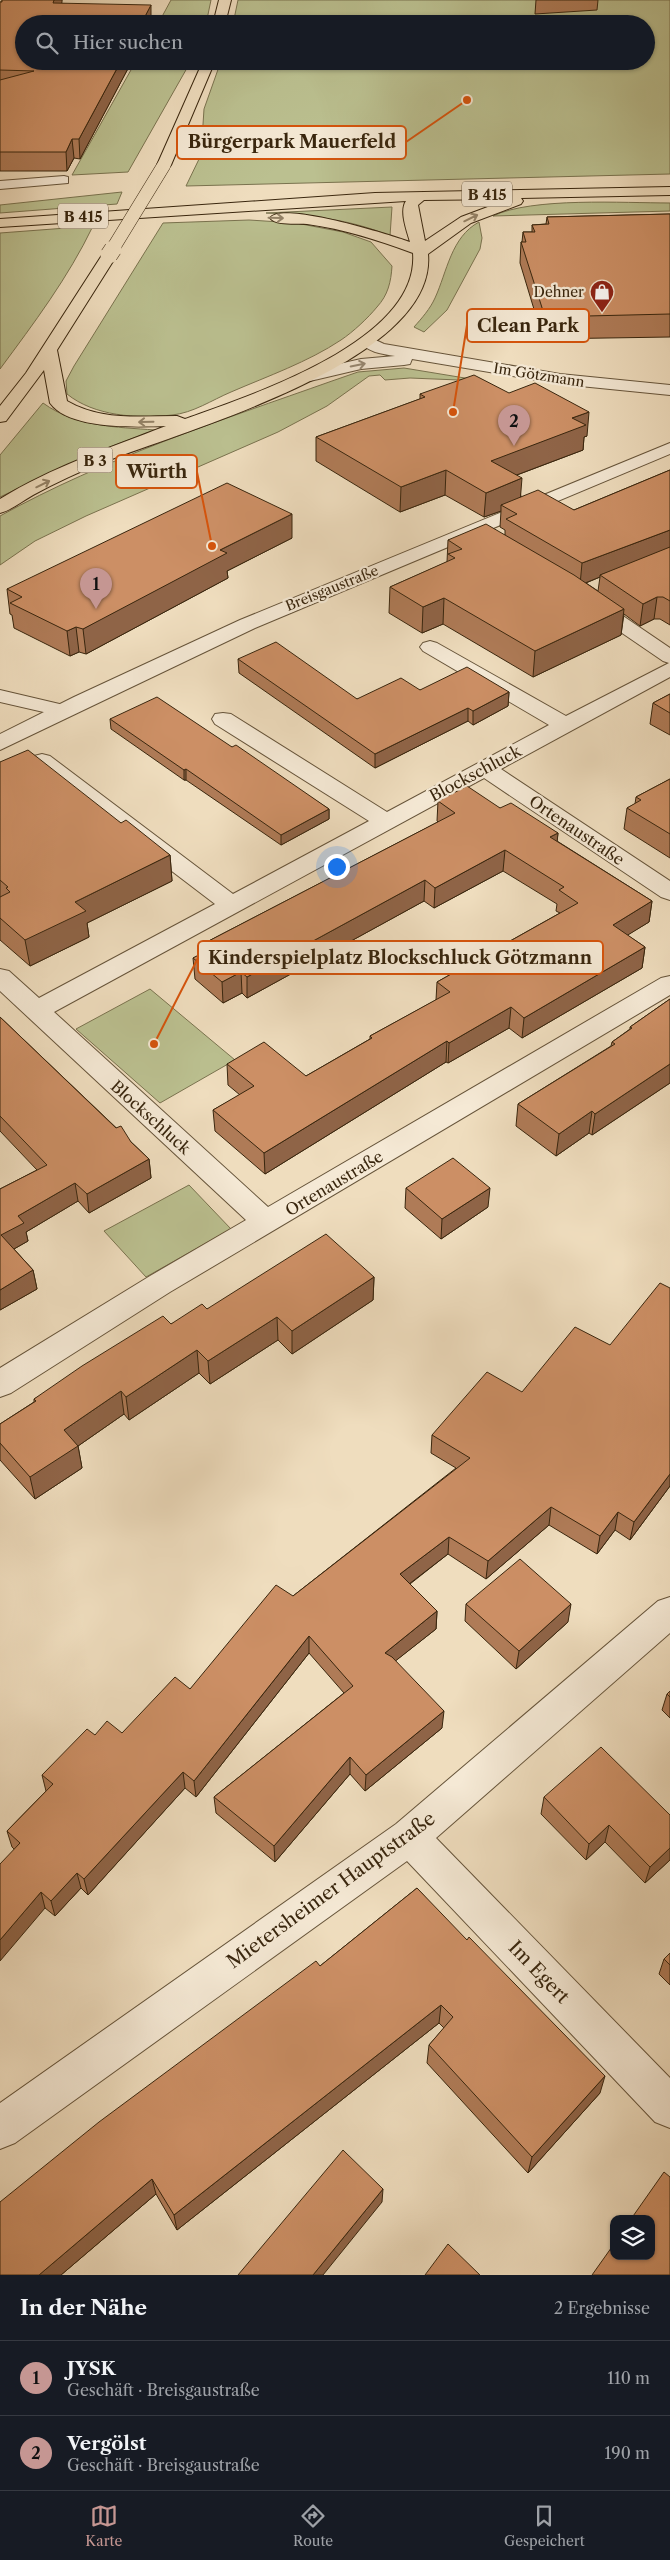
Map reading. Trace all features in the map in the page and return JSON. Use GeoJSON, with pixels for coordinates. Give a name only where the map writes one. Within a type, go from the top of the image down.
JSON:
{"type":"FeatureCollection","features":[{"type":"Feature","properties":{"kind":"main road"},"geometry":{"type":"LineString","coordinates":[[221,15],[225,0]]}},
{"type":"Feature","properties":{"kind":"main road"},"geometry":{"type":"LineString","coordinates":[[0,417],[33,375],[164,165],[205,70]]}},
{"type":"Feature","properties":{"kind":"main road","name":"B 415"},"geometry":{"type":"LineString","coordinates":[[0,223],[166,210],[420,196],[670,191]]}},
{"type":"Feature","properties":{"kind":"main road"},"geometry":{"type":"LineString","coordinates":[[166,210],[193,215],[330,222],[361,229],[422,251],[438,220],[553,193]]}},
{"type":"Feature","properties":{"kind":"main road"},"geometry":{"type":"LineString","coordinates":[[420,196],[438,220]]}},
{"type":"Feature","properties":{"kind":"main road","name":"B 3"},"geometry":{"type":"LineString","coordinates":[[0,507],[74,469],[310,376],[386,327],[406,306],[418,283],[422,251],[410,215],[411,204],[420,196]]}},
{"type":"Feature","properties":{"kind":"main road","name":"B 3"},"geometry":{"type":"LineString","coordinates":[[49,350],[59,403],[70,411],[112,422],[194,422]]}},
{"type":"Feature","properties":{"kind":"main road"},"geometry":{"type":"LineString","coordinates":[[0,399],[33,375]]}},
{"type":"Feature","properties":{"kind":"street"},"geometry":{"type":"LineString","coordinates":[[367,341],[379,348],[438,359]]}},
{"type":"Feature","properties":{"kind":"street"},"geometry":{"type":"LineString","coordinates":[[367,341],[411,347],[467,362]]}},
{"type":"Feature","properties":{"kind":"street","name":"B 3"},"geometry":{"type":"LineString","coordinates":[[310,376],[361,364],[438,359],[467,362]]}},
{"type":"Feature","properties":{"kind":"street","name":"Im Götzmann"},"geometry":{"type":"LineString","coordinates":[[467,362],[612,386],[670,390]]}},
{"type":"Feature","properties":{"kind":"street","name":"Im Götzmann"},"geometry":{"type":"LineString","coordinates":[[612,386],[670,403]]}},
{"type":"Feature","properties":{"kind":"street","name":"Breisgaustraße"},"geometry":{"type":"LineString","coordinates":[[0,743],[60,710],[275,611],[670,448]]}},
{"type":"Feature","properties":{"kind":"street"},"geometry":{"type":"LineString","coordinates":[[470,531],[489,542]]}},
{"type":"Feature","properties":{"kind":"street"},"geometry":{"type":"LineString","coordinates":[[597,587],[579,594],[670,657]]}},
{"type":"Feature","properties":{"kind":"street"},"geometry":{"type":"LineString","coordinates":[[430,646],[565,725]]}},
{"type":"Feature","properties":{"kind":"street","name":"Blockschluck"},"geometry":{"type":"LineString","coordinates":[[35,1010],[233,906],[385,821],[670,669]]}},
{"type":"Feature","properties":{"kind":"street"},"geometry":{"type":"LineString","coordinates":[[223,719],[385,821]]}},
{"type":"Feature","properties":{"kind":"street"},"geometry":{"type":"LineString","coordinates":[[42,761],[233,906]]}},
{"type":"Feature","properties":{"kind":"street","name":"Ortenaustraße"},"geometry":{"type":"LineString","coordinates":[[484,768],[670,892]]}},
{"type":"Feature","properties":{"kind":"street","name":"Blockschluck"},"geometry":{"type":"LineString","coordinates":[[0,977],[267,1223]]}},
{"type":"Feature","properties":{"kind":"street","name":"Ortenaustraße"},"geometry":{"type":"LineString","coordinates":[[0,1384],[160,1284],[267,1223],[670,984]]}},
{"type":"Feature","properties":{"kind":"street","name":"Mietersheimer Hauptstraße"},"geometry":{"type":"LineString","coordinates":[[0,2128],[408,1837],[670,1612]]}},
{"type":"Feature","properties":{"kind":"street","name":"Im Egert"},"geometry":{"type":"LineString","coordinates":[[408,1837],[670,2107]]}},
{"type":"Feature","properties":{"kind":"lane"},"geometry":{"type":"LineString","coordinates":[[0,185],[64,180]]}},
{"type":"Feature","properties":{"kind":"lane"},"geometry":{"type":"LineString","coordinates":[[0,696],[60,710]]}},
{"type":"Feature","properties":{"kind":"green space"},"geometry":{"type":"Polygon","coordinates":[[[171,0],[211,0],[208,15],[163,15],[171,0]]]}},
{"type":"Feature","properties":{"kind":"green space"},"geometry":{"type":"Polygon","coordinates":[[[238,0],[670,0],[670,174],[186,186],[201,155],[204,109],[218,70],[655,70],[655,15],[235,15],[238,0]]]}},
{"type":"Feature","properties":{"kind":"green space"},"geometry":{"type":"Polygon","coordinates":[[[131,70],[186,70],[128,172],[72,175],[131,70]]]}},
{"type":"Feature","properties":{"kind":"green space"},"geometry":{"type":"Polygon","coordinates":[[[122,192],[117,204],[0,213],[0,205],[122,192]]]}},
{"type":"Feature","properties":{"kind":"green space"},"geometry":{"type":"Polygon","coordinates":[[[579,202],[670,203],[670,211],[493,216],[531,206],[579,202]]]}},
{"type":"Feature","properties":{"kind":"green space"},"geometry":{"type":"Polygon","coordinates":[[[392,207],[390,236],[375,230],[329,219],[266,213],[392,207]]]}},
{"type":"Feature","properties":{"kind":"green space"},"geometry":{"type":"Polygon","coordinates":[[[249,220],[296,223],[343,232],[371,242],[392,266],[390,283],[384,298],[360,325],[346,337],[328,348],[288,368],[187,412],[145,417],[116,414],[90,407],[67,394],[66,381],[74,366],[163,223],[249,220]]]}},
{"type":"Feature","properties":{"kind":"green space"},"geometry":{"type":"Polygon","coordinates":[[[479,222],[482,238],[480,249],[447,310],[424,332],[414,327],[433,302],[456,246],[462,237],[479,222]]]}},
{"type":"Feature","properties":{"kind":"green space"},"geometry":{"type":"Polygon","coordinates":[[[93,226],[62,282],[0,369],[0,233],[93,226]]]}},
{"type":"Feature","properties":{"kind":"green space"},"geometry":{"type":"Polygon","coordinates":[[[404,368],[483,381],[410,378],[385,380],[380,375],[369,376],[327,406],[278,432],[86,516],[35,541],[0,565],[0,516],[40,495],[121,458],[332,381],[358,372],[404,368]]]}},
{"type":"Feature","properties":{"kind":"green space"},"geometry":{"type":"Polygon","coordinates":[[[43,403],[69,417],[83,421],[155,430],[91,454],[0,497],[0,455],[43,403]]]}},
{"type":"Feature","properties":{"kind":"green space"},"geometry":{"type":"Polygon","coordinates":[[[150,989],[235,1060],[160,1103],[76,1029],[150,989]]]}},
{"type":"Feature","properties":{"kind":"green space"},"geometry":{"type":"Polygon","coordinates":[[[189,1185],[231,1229],[146,1277],[104,1231],[189,1185]]]}},
{"type":"Feature","properties":{"kind":"building"},"geometry":{"type":"Polygon","coordinates":[[[2,0],[54,0],[53,3],[151,5],[146,15],[15,15],[15,70],[116,70],[79,139],[72,139],[66,152],[0,152],[0,80],[34,71],[0,70],[0,2],[2,0]]]}},
{"type":"Feature","properties":{"kind":"building"},"geometry":{"type":"Polygon","coordinates":[[[670,214],[670,314],[545,317],[521,242],[526,242],[523,232],[535,232],[532,225],[549,224],[547,217],[670,214]]]}},
{"type":"Feature","properties":{"kind":"building"},"geometry":{"type":"Polygon","coordinates":[[[474,375],[509,393],[535,383],[589,412],[572,418],[586,425],[491,461],[522,478],[486,493],[446,470],[401,487],[316,437],[425,397],[420,394],[474,375]]]}},
{"type":"Feature","properties":{"kind":"building"},"geometry":{"type":"Polygon","coordinates":[[[670,470],[670,530],[582,563],[506,519],[517,514],[501,505],[538,490],[574,510],[670,470]]]}},
{"type":"Feature","properties":{"kind":"building"},"geometry":{"type":"Polygon","coordinates":[[[227,483],[292,514],[220,550],[227,553],[83,629],[76,627],[67,631],[10,603],[22,597],[7,589],[227,483]]]}},
{"type":"Feature","properties":{"kind":"building"},"geometry":{"type":"Polygon","coordinates":[[[486,524],[574,575],[624,609],[535,651],[444,598],[423,607],[390,587],[455,558],[448,554],[462,549],[448,540],[486,524]]]}},
{"type":"Feature","properties":{"kind":"building"},"geometry":{"type":"Polygon","coordinates":[[[670,547],[670,601],[663,597],[657,597],[643,604],[600,575],[670,547]]]}},
{"type":"Feature","properties":{"kind":"building"},"geometry":{"type":"Polygon","coordinates":[[[276,642],[357,699],[401,678],[420,690],[467,667],[509,692],[473,711],[468,708],[375,754],[238,659],[276,642]]]}},
{"type":"Feature","properties":{"kind":"building"},"geometry":{"type":"Polygon","coordinates":[[[670,694],[670,713],[653,703],[670,694]]]}},
{"type":"Feature","properties":{"kind":"building"},"geometry":{"type":"Polygon","coordinates":[[[157,697],[232,747],[236,745],[329,809],[281,835],[110,719],[157,697]]]}},
{"type":"Feature","properties":{"kind":"building"},"geometry":{"type":"Polygon","coordinates":[[[28,750],[121,823],[126,820],[170,855],[75,902],[86,911],[25,940],[0,918],[0,897],[10,892],[6,888],[8,887],[0,880],[0,762],[28,750]]]}},
{"type":"Feature","properties":{"kind":"building"},"geometry":{"type":"Polygon","coordinates":[[[670,779],[670,834],[627,808],[641,800],[636,797],[670,779]]]}},
{"type":"Feature","properties":{"kind":"building"},"geometry":{"type":"Polygon","coordinates":[[[467,786],[500,808],[511,803],[558,833],[550,837],[652,901],[613,925],[645,947],[524,1018],[511,1007],[449,1043],[447,1041],[264,1153],[213,1110],[254,1086],[227,1064],[264,1042],[306,1076],[372,1038],[370,1036],[450,992],[437,982],[578,903],[559,890],[564,887],[505,850],[435,888],[425,880],[247,977],[241,972],[222,982],[193,958],[206,951],[199,946],[455,813],[438,801],[467,786]]]}},
{"type":"Feature","properties":{"kind":"building"},"geometry":{"type":"Polygon","coordinates":[[[670,999],[670,1064],[595,1114],[592,1111],[559,1134],[518,1104],[615,1044],[612,1042],[632,1028],[630,1027],[670,999]]]}},
{"type":"Feature","properties":{"kind":"building"},"geometry":{"type":"Polygon","coordinates":[[[0,1017],[116,1128],[121,1126],[131,1142],[149,1159],[87,1194],[75,1183],[18,1216],[24,1223],[1,1235],[33,1270],[0,1290],[0,1189],[47,1165],[0,1116],[0,1017]]]}},
{"type":"Feature","properties":{"kind":"building"},"geometry":{"type":"Polygon","coordinates":[[[453,1158],[490,1188],[442,1219],[406,1188],[453,1158]]]}},
{"type":"Feature","properties":{"kind":"building"},"geometry":{"type":"Polygon","coordinates":[[[326,1234],[374,1277],[292,1331],[277,1317],[208,1361],[197,1350],[126,1397],[121,1391],[64,1430],[78,1446],[30,1477],[0,1443],[0,1424],[36,1401],[34,1399],[82,1366],[163,1316],[171,1324],[202,1304],[207,1309],[326,1234]]]}},
{"type":"Feature","properties":{"kind":"building"},"geometry":{"type":"Polygon","coordinates":[[[660,1283],[670,1288],[670,1474],[634,1522],[618,1512],[600,1536],[551,1507],[488,1561],[449,1537],[400,1574],[437,1611],[385,1653],[392,1657],[444,1711],[366,1775],[350,1757],[274,1846],[214,1797],[353,1686],[309,1636],[194,1781],[183,1772],[84,1879],[77,1873],[51,1901],[41,1892],[0,1940],[0,1864],[20,1843],[7,1831],[53,1784],[42,1775],[87,1729],[95,1735],[107,1721],[122,1733],[175,1677],[190,1689],[276,1585],[293,1596],[470,1458],[432,1435],[487,1372],[522,1392],[575,1327],[610,1345],[660,1283]]]}},
{"type":"Feature","properties":{"kind":"building"},"geometry":{"type":"Polygon","coordinates":[[[520,1559],[571,1604],[519,1651],[466,1604],[520,1559]]]}},
{"type":"Feature","properties":{"kind":"building"},"geometry":{"type":"Polygon","coordinates":[[[601,1747],[670,1815],[670,1848],[650,1867],[609,1825],[589,1844],[544,1797],[601,1747]]]}},
{"type":"Feature","properties":{"kind":"building"},"geometry":{"type":"Polygon","coordinates":[[[417,1888],[467,1940],[469,1937],[605,2076],[532,2157],[429,2045],[453,2017],[441,2005],[174,2215],[152,2179],[39,2275],[0,2275],[0,2202],[99,2122],[316,1961],[320,1966],[417,1888]]]}},
{"type":"Feature","properties":{"kind":"building"},"geometry":{"type":"Polygon","coordinates":[[[670,1953],[670,1965],[664,1959],[670,1953]]]}},
{"type":"Feature","properties":{"kind":"building"},"geometry":{"type":"Polygon","coordinates":[[[343,2150],[383,2189],[313,2275],[238,2275],[343,2150]]]}},
{"type":"Feature","properties":{"kind":"building"},"geometry":{"type":"Polygon","coordinates":[[[664,2172],[670,2177],[670,2275],[592,2275],[610,2250],[610,2260],[655,2260],[655,2215],[634,2215],[664,2172]]]}},
{"type":"Feature","properties":{"kind":"building"},"geometry":{"type":"Polygon","coordinates":[[[448,2244],[480,2275],[425,2275],[448,2244]]]}},
{"type":"Feature","properties":{"kind":"place","name":"Bürgerpark Mauerfeld"},"geometry":{"type":"Point","coordinates":[467,100]}},
{"type":"Feature","properties":{"kind":"place","name":"Dehner"},"geometry":{"type":"Point","coordinates":[602,313]}},
{"type":"Feature","properties":{"kind":"place","name":"Clean Park"},"geometry":{"type":"Point","coordinates":[453,412]}},
{"type":"Feature","properties":{"kind":"place","name":"Vergölst"},"geometry":{"type":"Point","coordinates":[514,446]}},
{"type":"Feature","properties":{"kind":"place","name":"Würth"},"geometry":{"type":"Point","coordinates":[212,546]}},
{"type":"Feature","properties":{"kind":"place","name":"JYSK"},"geometry":{"type":"Point","coordinates":[96,609]}},
{"type":"Feature","properties":{"kind":"place","name":"Kinderspielplatz Blockschluck Götzmann"},"geometry":{"type":"Point","coordinates":[154,1044]}}]}
